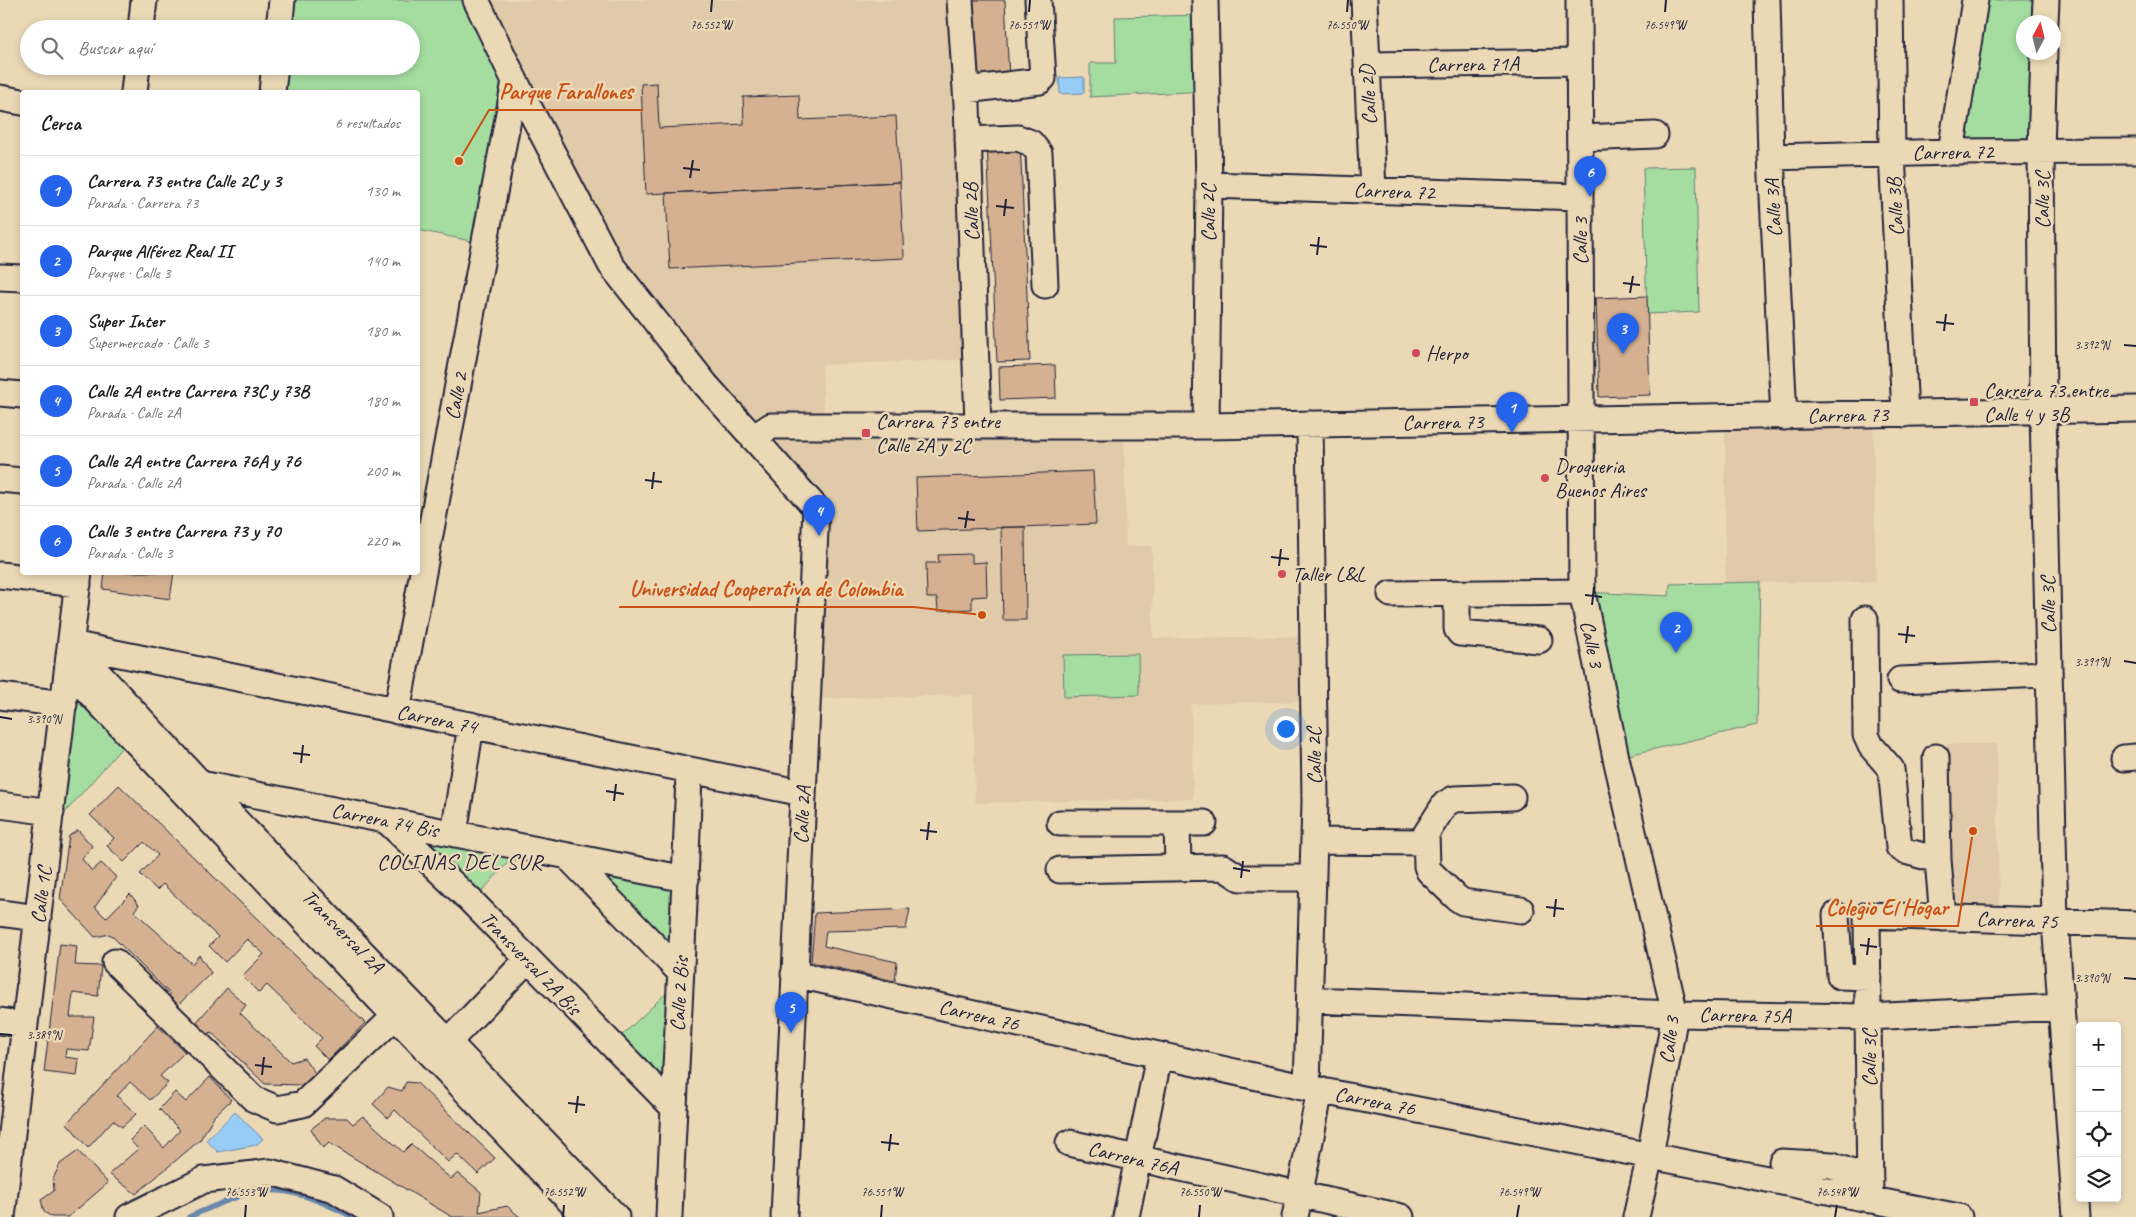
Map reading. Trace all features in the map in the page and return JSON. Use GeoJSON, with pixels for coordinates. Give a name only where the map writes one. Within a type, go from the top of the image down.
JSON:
{"type":"FeatureCollection","features":[{"type":"Feature","properties":{"kind":"street"},"geometry":{"type":"LineString","coordinates":[[142,20],[144,0]]}},
{"type":"Feature","properties":{"kind":"street"},"geometry":{"type":"LineString","coordinates":[[280,20],[282,0]]}},
{"type":"Feature","properties":{"kind":"street","name":"Calle 2A"},"geometry":{"type":"LineString","coordinates":[[476,0],[515,81],[611,265],[706,385],[816,508],[784,1217]]}},
{"type":"Feature","properties":{"kind":"street","name":"Calle 2B"},"geometry":{"type":"LineString","coordinates":[[960,0],[966,90],[978,424]]}},
{"type":"Feature","properties":{"kind":"street"},"geometry":{"type":"LineString","coordinates":[[966,90],[1040,81],[1043,78],[1038,0]]}},
{"type":"Feature","properties":{"kind":"street","name":"Calle 2C"},"geometry":{"type":"LineString","coordinates":[[1205,0],[1209,185],[1206,426]]}},
{"type":"Feature","properties":{"kind":"street","name":"Calle 2D"},"geometry":{"type":"LineString","coordinates":[[1364,0],[1373,190]]}},
{"type":"Feature","properties":{"kind":"street","name":"Calle 3"},"geometry":{"type":"LineString","coordinates":[[1579,0],[1582,592],[1616,758],[1675,1014],[1650,1156],[1636,1217]]}},
{"type":"Feature","properties":{"kind":"street","name":"Calle 3A"},"geometry":{"type":"LineString","coordinates":[[1767,0],[1770,157],[1784,417]]}},
{"type":"Feature","properties":{"kind":"street","name":"Calle 3B"},"geometry":{"type":"LineString","coordinates":[[1890,0],[1892,153],[1905,414]]}},
{"type":"Feature","properties":{"kind":"street"},"geometry":{"type":"LineString","coordinates":[[1951,152],[1975,0]]}},
{"type":"Feature","properties":{"kind":"street"},"geometry":{"type":"LineString","coordinates":[[2045,15],[2046,0]]}},
{"type":"Feature","properties":{"kind":"street","name":"Calle 3C"},"geometry":{"type":"LineString","coordinates":[[2044,60],[2041,150],[2043,413],[2055,921],[2076,1217]]}},
{"type":"Feature","properties":{"kind":"street","name":"Carrera 71A"},"geometry":{"type":"LineString","coordinates":[[1367,65],[1579,62]]}},
{"type":"Feature","properties":{"kind":"street"},"geometry":{"type":"LineString","coordinates":[[134,90],[136,75]]}},
{"type":"Feature","properties":{"kind":"street"},"geometry":{"type":"LineString","coordinates":[[272,90],[273,75]]}},
{"type":"Feature","properties":{"kind":"street","name":"Calle 2"},"geometry":{"type":"LineString","coordinates":[[397,711],[515,81]]}},
{"type":"Feature","properties":{"kind":"street"},"geometry":{"type":"LineString","coordinates":[[0,98],[20,102]]}},
{"type":"Feature","properties":{"kind":"street"},"geometry":{"type":"LineString","coordinates":[[1580,138],[1655,135]]}},
{"type":"Feature","properties":{"kind":"street"},"geometry":{"type":"LineString","coordinates":[[968,140],[1018,138],[1031,143],[1040,153],[1045,285]]}},
{"type":"Feature","properties":{"kind":"street","name":"Carrera 72"},"geometry":{"type":"LineString","coordinates":[[1770,157],[2041,150],[2136,151]]}},
{"type":"Feature","properties":{"kind":"street","name":"Carrera 72"},"geometry":{"type":"LineString","coordinates":[[1209,185],[1580,197]]}},
{"type":"Feature","properties":{"kind":"street"},"geometry":{"type":"LineString","coordinates":[[0,277],[20,278]]}},
{"type":"Feature","properties":{"kind":"street"},"geometry":{"type":"LineString","coordinates":[[0,393],[20,395]]}},
{"type":"Feature","properties":{"kind":"street","name":"Carrera 73"},"geometry":{"type":"LineString","coordinates":[[753,438],[771,426],[978,424],[1206,426],[2043,413],[2136,409]]}},
{"type":"Feature","properties":{"kind":"street","name":"Calle 2C"},"geometry":{"type":"LineString","coordinates":[[1298,1206],[1313,1089],[1310,1000],[1314,841],[1310,424]]}},
{"type":"Feature","properties":{"kind":"street"},"geometry":{"type":"LineString","coordinates":[[0,480],[20,481]]}},
{"type":"Feature","properties":{"kind":"street"},"geometry":{"type":"LineString","coordinates":[[0,575],[69,578]]}},
{"type":"Feature","properties":{"kind":"street","name":"Calle 1C"},"geometry":{"type":"LineString","coordinates":[[2,1217],[5,1146],[25,1025],[71,644],[69,578]]}},
{"type":"Feature","properties":{"kind":"street"},"geometry":{"type":"LineString","coordinates":[[1391,594],[1582,592]]}},
{"type":"Feature","properties":{"kind":"street"},"geometry":{"type":"LineString","coordinates":[[1457,594],[1458,630],[1460,633],[1538,640]]}},
{"type":"Feature","properties":{"kind":"street"},"geometry":{"type":"LineString","coordinates":[[1865,619],[1866,735],[1871,746],[1891,768],[1899,847],[1905,851],[1938,860]]}},
{"type":"Feature","properties":{"kind":"street","name":"Carrera 74"},"geometry":{"type":"LineString","coordinates":[[71,644],[804,793]]}},
{"type":"Feature","properties":{"kind":"street","name":"Transversal 2A"},"geometry":{"type":"LineString","coordinates":[[71,644],[201,784],[586,1217]]}},
{"type":"Feature","properties":{"kind":"street","name":"Transversal 2A"},"geometry":{"type":"LineString","coordinates":[[68,670],[403,1009],[449,1041],[616,1217]]}},
{"type":"Feature","properties":{"kind":"street"},"geometry":{"type":"LineString","coordinates":[[1900,680],[2049,674]]}},
{"type":"Feature","properties":{"kind":"street"},"geometry":{"type":"LineString","coordinates":[[0,696],[64,704]]}},
{"type":"Feature","properties":{"kind":"street"},"geometry":{"type":"LineString","coordinates":[[454,834],[471,726]]}},
{"type":"Feature","properties":{"kind":"street"},"geometry":{"type":"LineString","coordinates":[[1936,757],[1938,860],[1943,918]]}},
{"type":"Feature","properties":{"kind":"street","name":"Calle 2 Bis"},"geometry":{"type":"LineString","coordinates":[[669,1217],[686,879],[689,770]]}},
{"type":"Feature","properties":{"kind":"street","name":"Carrera 74 Bis"},"geometry":{"type":"LineString","coordinates":[[201,784],[686,879]]}},
{"type":"Feature","properties":{"kind":"street"},"geometry":{"type":"LineString","coordinates":[[1512,797],[1454,799],[1445,804],[1426,834],[1425,842],[1429,871],[1457,898],[1463,902],[1521,910]]}},
{"type":"Feature","properties":{"kind":"street"},"geometry":{"type":"LineString","coordinates":[[0,805],[51,812]]}},
{"type":"Feature","properties":{"kind":"street","name":"Transversal 2A Bis"},"geometry":{"type":"LineString","coordinates":[[387,820],[528,959],[674,1108]]}},
{"type":"Feature","properties":{"kind":"street"},"geometry":{"type":"LineString","coordinates":[[1060,823],[1190,828],[1184,867]]}},
{"type":"Feature","properties":{"kind":"street"},"geometry":{"type":"LineString","coordinates":[[1314,841],[1425,842]]}},
{"type":"Feature","properties":{"kind":"street"},"geometry":{"type":"LineString","coordinates":[[567,856],[680,971]]}},
{"type":"Feature","properties":{"kind":"street"},"geometry":{"type":"LineString","coordinates":[[1060,870],[1223,867],[1240,878],[1312,878]]}},
{"type":"Feature","properties":{"kind":"street"},"geometry":{"type":"LineString","coordinates":[[0,913],[38,918]]}},
{"type":"Feature","properties":{"kind":"street"},"geometry":{"type":"LineString","coordinates":[[1836,915],[1840,976],[1868,977]]}},
{"type":"Feature","properties":{"kind":"street","name":"Calle 3C"},"geometry":{"type":"LineString","coordinates":[[1867,915],[1870,1190]]}},
{"type":"Feature","properties":{"kind":"street","name":"Carrera 75"},"geometry":{"type":"LineString","coordinates":[[1867,915],[2136,924]]}},
{"type":"Feature","properties":{"kind":"street"},"geometry":{"type":"LineString","coordinates":[[449,1041],[528,959]]}},
{"type":"Feature","properties":{"kind":"street"},"geometry":{"type":"LineString","coordinates":[[115,962],[254,1099],[277,1109],[304,1104],[403,1009]]}},
{"type":"Feature","properties":{"kind":"street","name":"Carrera 76"},"geometry":{"type":"LineString","coordinates":[[794,974],[1313,1089],[1650,1156],[1870,1190],[1904,1212],[1959,1217]]}},
{"type":"Feature","properties":{"kind":"street","name":"Carrera 75A"},"geometry":{"type":"LineString","coordinates":[[1310,1000],[1675,1014],[1868,1017],[2061,1007]]}},
{"type":"Feature","properties":{"kind":"street"},"geometry":{"type":"LineString","coordinates":[[0,1021],[25,1025]]}},
{"type":"Feature","properties":{"kind":"street"},"geometry":{"type":"LineString","coordinates":[[1126,1217],[1159,1056]]}},
{"type":"Feature","properties":{"kind":"street","name":"Carrera 76A"},"geometry":{"type":"LineString","coordinates":[[1069,1143],[1138,1159],[1298,1206],[1401,1217]]}},
{"type":"Feature","properties":{"kind":"street"},"geometry":{"type":"LineString","coordinates":[[1782,1162],[1832,1165],[1870,1190]]}},
{"type":"Feature","properties":{"kind":"street"},"geometry":{"type":"LineString","coordinates":[[129,1217],[204,1180],[270,1172],[334,1189],[380,1217]]}},
{"type":"Feature","properties":{"kind":"shaded area"},"geometry":{"type":"Polygon","coordinates":[[[476,0],[960,0],[976,359],[822,365],[824,425],[1124,426],[1126,546],[1152,546],[1153,638],[1312,636],[1313,701],[1191,704],[1193,799],[975,803],[973,695],[808,699],[816,508],[611,265],[476,0]]]}},
{"type":"Feature","properties":{"kind":"shaded area"},"geometry":{"type":"Polygon","coordinates":[[[1873,415],[1876,582],[1725,583],[1725,418],[1873,415]]]}},
{"type":"Feature","properties":{"kind":"shaded area"},"geometry":{"type":"Polygon","coordinates":[[[1946,744],[1997,744],[1999,920],[1948,918],[1946,744]]]}},
{"type":"Feature","properties":{"kind":"green space"},"geometry":{"type":"Polygon","coordinates":[[[282,0],[476,0],[515,81],[485,244],[420,230],[420,90],[272,90],[274,75],[420,75],[420,20],[280,20],[282,0]]]}},
{"type":"Feature","properties":{"kind":"green space"},"geometry":{"type":"Polygon","coordinates":[[[1975,0],[2046,0],[2045,15],[2016,15],[2016,60],[2044,60],[2041,150],[1951,152],[1975,0]]]}},
{"type":"Feature","properties":{"kind":"green space"},"geometry":{"type":"Polygon","coordinates":[[[1206,15],[1207,91],[1090,97],[1090,63],[1116,63],[1115,17],[1206,15]]]}},
{"type":"Feature","properties":{"kind":"green space"},"geometry":{"type":"Polygon","coordinates":[[[1696,167],[1699,312],[1647,314],[1643,168],[1696,167]]]}},
{"type":"Feature","properties":{"kind":"green space"},"geometry":{"type":"Polygon","coordinates":[[[1760,582],[1757,725],[1616,758],[1582,592],[1669,596],[1670,584],[1760,582]]]}},
{"type":"Feature","properties":{"kind":"green space"},"geometry":{"type":"Polygon","coordinates":[[[1138,654],[1139,695],[1064,697],[1063,655],[1138,654]]]}},
{"type":"Feature","properties":{"kind":"green space"},"geometry":{"type":"Polygon","coordinates":[[[68,670],[131,737],[48,832],[68,670]]]}},
{"type":"Feature","properties":{"kind":"green space"},"geometry":{"type":"Polygon","coordinates":[[[387,821],[522,847],[472,902],[387,821]]]}},
{"type":"Feature","properties":{"kind":"green space"},"geometry":{"type":"Polygon","coordinates":[[[567,856],[686,879],[679,971],[567,856]]]}},
{"type":"Feature","properties":{"kind":"green space"},"geometry":{"type":"Polygon","coordinates":[[[679,981],[674,1108],[612,1045],[679,981]]]}},
{"type":"Feature","properties":{"kind":"water"},"geometry":{"type":"Polygon","coordinates":[[[1084,77],[1084,93],[1060,94],[1059,78],[1084,77]]]}},
{"type":"Feature","properties":{"kind":"water"},"geometry":{"type":"Polygon","coordinates":[[[235,1112],[263,1139],[256,1145],[218,1152],[206,1140],[235,1112]]]}},
{"type":"Feature","properties":{"kind":"building"},"geometry":{"type":"Polygon","coordinates":[[[973,0],[1005,0],[1009,78],[977,79],[973,0]]]}},
{"type":"Feature","properties":{"kind":"building"},"geometry":{"type":"Polygon","coordinates":[[[657,83],[659,128],[744,124],[743,97],[799,95],[800,120],[896,116],[900,182],[646,194],[641,84],[657,83]]]}},
{"type":"Feature","properties":{"kind":"building"},"geometry":{"type":"Polygon","coordinates":[[[1020,141],[1030,361],[997,362],[987,142],[1020,141]]]}},
{"type":"Feature","properties":{"kind":"building"},"geometry":{"type":"Polygon","coordinates":[[[900,182],[904,258],[670,269],[666,193],[900,182]]]}},
{"type":"Feature","properties":{"kind":"building"},"geometry":{"type":"Polygon","coordinates":[[[1647,296],[1650,395],[1599,397],[1596,298],[1647,296]]]}},
{"type":"Feature","properties":{"kind":"building"},"geometry":{"type":"Polygon","coordinates":[[[1055,365],[1056,398],[1000,400],[999,367],[1055,365]]]}},
{"type":"Feature","properties":{"kind":"building"},"geometry":{"type":"Polygon","coordinates":[[[1093,471],[1096,524],[918,531],[916,478],[1093,471]]]}},
{"type":"Feature","properties":{"kind":"building"},"geometry":{"type":"Polygon","coordinates":[[[1001,527],[1025,527],[1026,620],[1003,620],[1001,527]]]}},
{"type":"Feature","properties":{"kind":"building"},"geometry":{"type":"Polygon","coordinates":[[[972,554],[972,563],[986,562],[987,596],[972,597],[972,609],[938,611],[937,598],[927,598],[926,563],[939,563],[938,555],[972,554]]]}},
{"type":"Feature","properties":{"kind":"building"},"geometry":{"type":"Polygon","coordinates":[[[105,575],[174,575],[170,599],[103,589],[105,575]]]}},
{"type":"Feature","properties":{"kind":"building"},"geometry":{"type":"Polygon","coordinates":[[[119,785],[365,1023],[328,1060],[314,1046],[322,1038],[267,985],[259,993],[242,976],[264,954],[247,939],[225,962],[209,946],[218,937],[163,884],[157,890],[140,874],[158,855],[144,842],[124,862],[107,846],[114,838],[90,815],[119,785]]]}},
{"type":"Feature","properties":{"kind":"building"},"geometry":{"type":"Polygon","coordinates":[[[78,830],[92,846],[82,859],[92,871],[101,863],[116,877],[95,907],[106,918],[130,894],[139,905],[134,911],[192,964],[199,955],[211,973],[174,1009],[164,1000],[170,994],[110,934],[95,937],[60,899],[69,836],[78,830]]]}},
{"type":"Feature","properties":{"kind":"building"},"geometry":{"type":"Polygon","coordinates":[[[910,909],[906,929],[826,931],[824,946],[897,962],[895,981],[811,962],[815,913],[910,909]]]}},
{"type":"Feature","properties":{"kind":"building"},"geometry":{"type":"Polygon","coordinates":[[[60,944],[77,946],[75,965],[101,966],[98,996],[73,993],[70,1017],[94,1017],[89,1051],[66,1049],[65,1057],[79,1059],[77,1076],[44,1072],[60,944]]]}},
{"type":"Feature","properties":{"kind":"building"},"geometry":{"type":"Polygon","coordinates":[[[227,988],[246,1005],[240,1013],[291,1062],[304,1058],[316,1074],[302,1085],[265,1084],[211,1032],[204,1038],[193,1026],[227,988]]]}},
{"type":"Feature","properties":{"kind":"building"},"geometry":{"type":"Polygon","coordinates":[[[158,1026],[185,1052],[160,1076],[168,1083],[150,1100],[130,1082],[117,1096],[136,1114],[122,1127],[113,1120],[88,1148],[67,1123],[158,1026]]]}},
{"type":"Feature","properties":{"kind":"building"},"geometry":{"type":"Polygon","coordinates":[[[210,1077],[231,1100],[214,1116],[200,1140],[136,1194],[109,1174],[138,1149],[130,1140],[144,1126],[164,1148],[180,1130],[159,1109],[175,1092],[186,1102],[210,1077]]]}},
{"type":"Feature","properties":{"kind":"building"},"geometry":{"type":"Polygon","coordinates":[[[406,1082],[417,1083],[495,1158],[478,1174],[457,1154],[448,1162],[395,1110],[388,1118],[373,1104],[388,1087],[402,1091],[406,1082]]]}},
{"type":"Feature","properties":{"kind":"building"},"geometry":{"type":"Polygon","coordinates":[[[363,1116],[403,1152],[411,1144],[451,1179],[458,1173],[481,1192],[479,1212],[507,1206],[520,1217],[452,1217],[329,1143],[323,1148],[311,1129],[325,1118],[347,1118],[353,1124],[363,1116]]]}},
{"type":"Feature","properties":{"kind":"building"},"geometry":{"type":"Polygon","coordinates":[[[78,1151],[108,1183],[68,1217],[52,1217],[44,1212],[41,1200],[54,1191],[53,1179],[60,1164],[78,1151]]]}},
{"type":"Feature","properties":{"kind":"waterway"},"geometry":{"type":"LineString","coordinates":[[189,1217],[224,1202],[260,1191],[288,1192],[301,1195],[315,1199],[353,1217]]}},
{"type":"Feature","properties":{"kind":"place","name":"Parque Farallones"},"geometry":{"type":"Point","coordinates":[459,161]}},
{"type":"Feature","properties":{"kind":"place","name":"Calle 3 entre Carrera 73 y 70"},"geometry":{"type":"Point","coordinates":[1590,197]}},
{"type":"Feature","properties":{"kind":"place","name":"Herpo"},"geometry":{"type":"Point","coordinates":[1416,353]}},
{"type":"Feature","properties":{"kind":"place","name":"Super Inter"},"geometry":{"type":"Point","coordinates":[1623,354]}},
{"type":"Feature","properties":{"kind":"place","name":"Carrera 73 entre Calle 4 y 3B"},"geometry":{"type":"Point","coordinates":[1974,402]}},
{"type":"Feature","properties":{"kind":"place","name":"Carrera 73 entre Calle 2A y 2C"},"geometry":{"type":"Point","coordinates":[866,433]}},
{"type":"Feature","properties":{"kind":"place","name":"Carrera 73 entre Calle 2C y 3"},"geometry":{"type":"Point","coordinates":[1512,433]}},
{"type":"Feature","properties":{"kind":"place","name":"Drogueria Buenos Aires"},"geometry":{"type":"Point","coordinates":[1545,478]}},
{"type":"Feature","properties":{"kind":"place","name":"Calle 2A entre Carrera 73C y 73B"},"geometry":{"type":"Point","coordinates":[819,536]}},
{"type":"Feature","properties":{"kind":"place","name":"Taller L&L"},"geometry":{"type":"Point","coordinates":[1282,574]}},
{"type":"Feature","properties":{"kind":"place","name":"Universidad Cooperativa de Colombia"},"geometry":{"type":"Point","coordinates":[982,615]}},
{"type":"Feature","properties":{"kind":"place","name":"Parque Alférez Real II"},"geometry":{"type":"Point","coordinates":[1676,653]}},
{"type":"Feature","properties":{"kind":"place","name":"Colegio El Hogar"},"geometry":{"type":"Point","coordinates":[1973,831]}},
{"type":"Feature","properties":{"kind":"place","name":"Calle 2A entre Carrera 76A y 76"},"geometry":{"type":"Point","coordinates":[791,1033]}},
{"type":"Feature","properties":{"kind":"district","name":"COLINAS DEL SUR"},"geometry":{"type":"Point","coordinates":[460,861]}}]}
